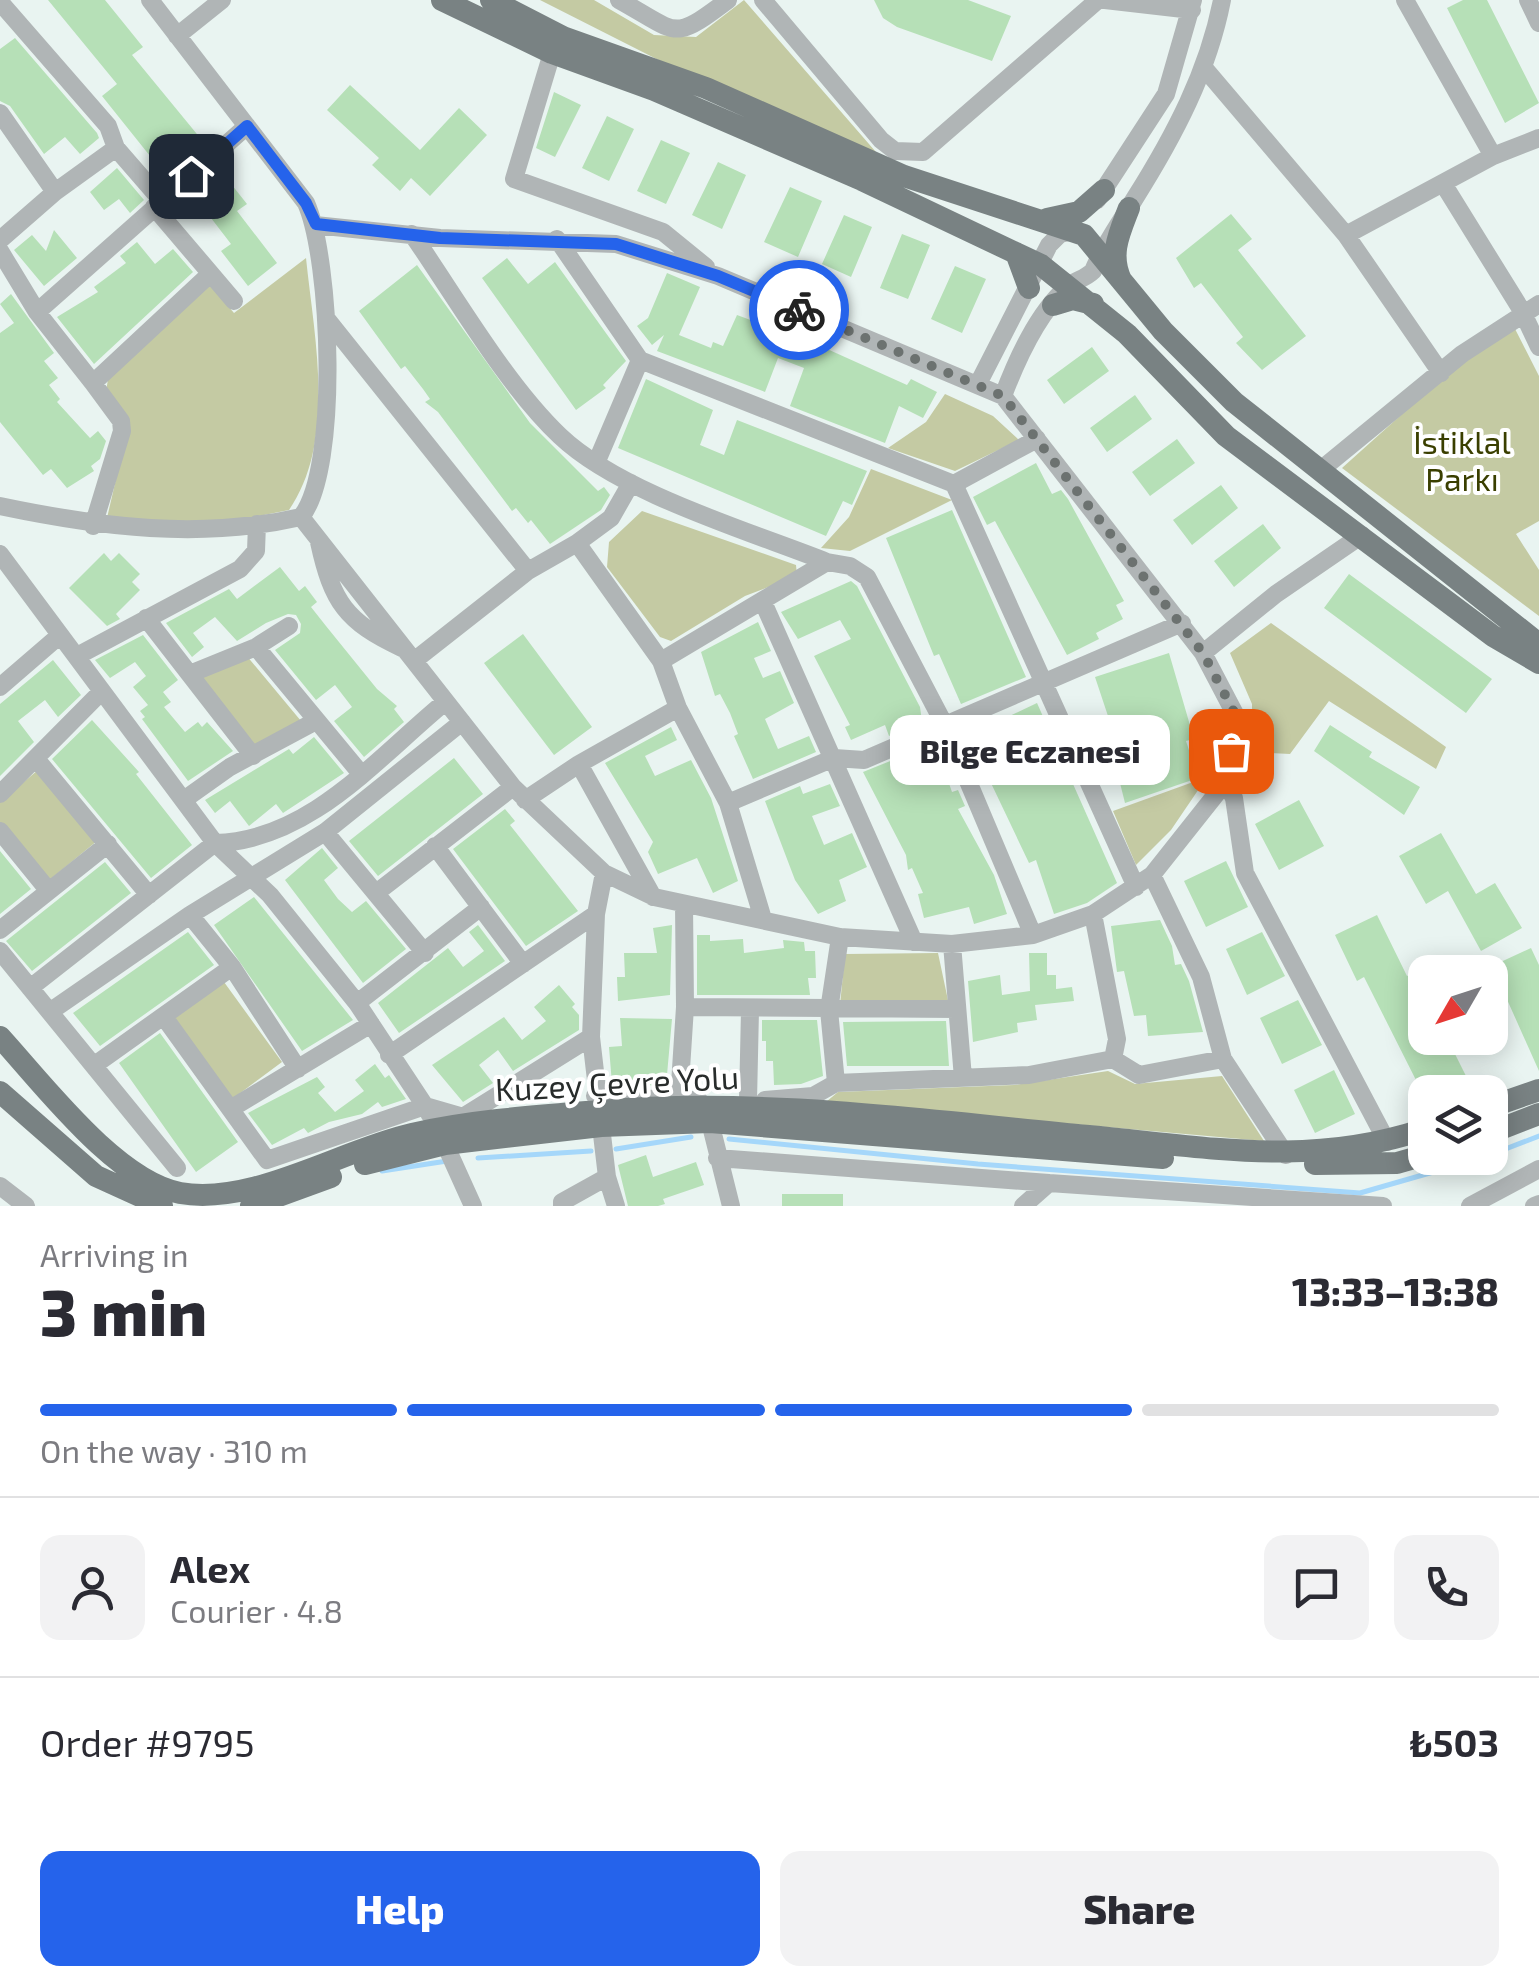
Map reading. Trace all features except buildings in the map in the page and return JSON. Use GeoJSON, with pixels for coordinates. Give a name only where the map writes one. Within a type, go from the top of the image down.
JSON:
{"type":"FeatureCollection","features":[{"type":"Feature","properties":{"kind":"main road"},"geometry":{"type":"LineString","coordinates":[[442,0],[552,53],[654,90],[1040,265],[1096,305],[1226,436],[1362,534],[1493,636],[1539,663]]}},
{"type":"Feature","properties":{"kind":"main road"},"geometry":{"type":"LineString","coordinates":[[491,0],[563,37],[706,88],[904,176],[1076,232],[1090,240],[1122,284],[1234,402],[1323,468],[1497,615],[1539,644]]}},
{"type":"Feature","properties":{"kind":"main road"},"geometry":{"type":"LineString","coordinates":[[1033,218],[1059,220],[1079,212],[1104,190]]}},
{"type":"Feature","properties":{"kind":"main road"},"geometry":{"type":"LineString","coordinates":[[1122,284],[1114,265],[1115,244],[1128,208]]}},
{"type":"Feature","properties":{"kind":"main road"},"geometry":{"type":"LineString","coordinates":[[1016,253],[1029,288]]}},
{"type":"Feature","properties":{"kind":"main road"},"geometry":{"type":"LineString","coordinates":[[1053,305],[1073,299],[1096,305]]}},
{"type":"Feature","properties":{"kind":"main road","name":"Kuzey Çevre Yolu"},"geometry":{"type":"LineString","coordinates":[[0,1036],[54,1098],[136,1175],[178,1193],[210,1194],[248,1188],[360,1149],[599,1111],[711,1104],[1286,1155],[1387,1142],[1408,1135]]}},
{"type":"Feature","properties":{"kind":"main road"},"geometry":{"type":"LineString","coordinates":[[1508,1101],[1539,1090]]}},
{"type":"Feature","properties":{"kind":"main road"},"geometry":{"type":"LineString","coordinates":[[0,1092],[96,1176],[162,1206]]}},
{"type":"Feature","properties":{"kind":"main road","name":"Kuzey Çevre Yolu"},"geometry":{"type":"LineString","coordinates":[[599,1111],[1064,1153],[1283,1164],[1408,1160]]}},
{"type":"Feature","properties":{"kind":"main road"},"geometry":{"type":"LineString","coordinates":[[1508,1127],[1539,1114]]}},
{"type":"Feature","properties":{"kind":"main road","name":"Kuzey Çevre Yolu"},"geometry":{"type":"LineString","coordinates":[[251,1206],[441,1137]]}},
{"type":"Feature","properties":{"kind":"street"},"geometry":{"type":"LineString","coordinates":[[0,506],[93,526],[210,530],[302,516],[313,502],[327,420],[326,318],[316,224],[306,203],[150,0]]}},
{"type":"Feature","properties":{"kind":"street"},"geometry":{"type":"LineString","coordinates":[[177,36],[222,0]]}},
{"type":"Feature","properties":{"kind":"street"},"geometry":{"type":"LineString","coordinates":[[620,0],[676,30],[689,30],[728,0]]}},
{"type":"Feature","properties":{"kind":"street"},"geometry":{"type":"LineString","coordinates":[[764,0],[881,140],[908,154],[923,152],[1102,0],[1192,5],[1166,94],[1076,232],[1054,239],[978,384]]}},
{"type":"Feature","properties":{"kind":"street"},"geometry":{"type":"LineString","coordinates":[[1003,396],[1016,360],[1069,284],[1093,271],[1097,254],[1128,208],[1204,69],[1222,0]]}},
{"type":"Feature","properties":{"kind":"street"},"geometry":{"type":"LineString","coordinates":[[1405,0],[1493,156]]}},
{"type":"Feature","properties":{"kind":"street"},"geometry":{"type":"LineString","coordinates":[[1415,0],[1423,27]]}},
{"type":"Feature","properties":{"kind":"street"},"geometry":{"type":"LineString","coordinates":[[1528,0],[1539,23]]}},
{"type":"Feature","properties":{"kind":"street"},"geometry":{"type":"LineString","coordinates":[[0,4],[108,126],[116,148],[234,301]]}},
{"type":"Feature","properties":{"kind":"street"},"geometry":{"type":"LineString","coordinates":[[552,53],[514,179],[662,232],[718,276]]}},
{"type":"Feature","properties":{"kind":"street"},"geometry":{"type":"LineString","coordinates":[[1204,69],[1346,235],[1441,373]]}},
{"type":"Feature","properties":{"kind":"street"},"geometry":{"type":"LineString","coordinates":[[0,112],[55,192]]}},
{"type":"Feature","properties":{"kind":"street"},"geometry":{"type":"LineString","coordinates":[[37,312],[247,126]]}},
{"type":"Feature","properties":{"kind":"street"},"geometry":{"type":"LineString","coordinates":[[1346,235],[1493,156],[1539,138]]}},
{"type":"Feature","properties":{"kind":"street"},"geometry":{"type":"LineString","coordinates":[[0,240],[55,192],[116,148]]}},
{"type":"Feature","properties":{"kind":"street"},"geometry":{"type":"LineString","coordinates":[[1444,185],[1531,307],[1539,347]]}},
{"type":"Feature","properties":{"kind":"street"},"geometry":{"type":"LineString","coordinates":[[302,516],[519,793],[604,873],[654,897],[840,936],[952,944],[1033,934],[1093,914],[1144,881],[1224,778],[1233,745],[1235,714],[1203,653],[1003,396],[718,276],[616,244],[440,238],[316,224]]}},
{"type":"Feature","properties":{"kind":"street"},"geometry":{"type":"LineString","coordinates":[[412,234],[528,398],[561,438],[631,483],[827,562],[850,566],[867,577],[943,722],[1033,934]]}},
{"type":"Feature","properties":{"kind":"street"},"geometry":{"type":"LineString","coordinates":[[432,263],[440,238]]}},
{"type":"Feature","properties":{"kind":"street"},"geometry":{"type":"LineString","coordinates":[[557,239],[640,360],[954,484],[1044,681],[1144,881],[1201,977],[1223,1058],[1286,1155]]}},
{"type":"Feature","properties":{"kind":"street"},"geometry":{"type":"LineString","coordinates":[[0,251],[37,312],[121,421],[122,431],[93,526]]}},
{"type":"Feature","properties":{"kind":"street"},"geometry":{"type":"LineString","coordinates":[[93,383],[210,274]]}},
{"type":"Feature","properties":{"kind":"street"},"geometry":{"type":"LineString","coordinates":[[0,291],[18,280]]}},
{"type":"Feature","properties":{"kind":"street"},"geometry":{"type":"LineString","coordinates":[[1323,468],[1531,307]]}},
{"type":"Feature","properties":{"kind":"street"},"geometry":{"type":"LineString","coordinates":[[326,318],[528,572]]}},
{"type":"Feature","properties":{"kind":"street"},"geometry":{"type":"LineString","coordinates":[[596,461],[640,360]]}},
{"type":"Feature","properties":{"kind":"street"},"geometry":{"type":"LineString","coordinates":[[954,484],[1037,439]]}},
{"type":"Feature","properties":{"kind":"street"},"geometry":{"type":"LineString","coordinates":[[412,656],[611,518],[631,483]]}},
{"type":"Feature","properties":{"kind":"street"},"geometry":{"type":"LineString","coordinates":[[79,656],[240,569],[256,551],[257,524]]}},
{"type":"Feature","properties":{"kind":"street"},"geometry":{"type":"LineString","coordinates":[[1203,653],[1276,594],[1362,534]]}},
{"type":"Feature","properties":{"kind":"street"},"geometry":{"type":"LineString","coordinates":[[576,543],[661,662],[678,708],[728,803],[763,919]]}},
{"type":"Feature","properties":{"kind":"street"},"geometry":{"type":"LineString","coordinates":[[0,554],[215,844],[252,878],[357,1003],[425,1106],[473,1206]]}},
{"type":"Feature","properties":{"kind":"street"},"geometry":{"type":"LineString","coordinates":[[661,662],[827,562]]}},
{"type":"Feature","properties":{"kind":"street"},"geometry":{"type":"LineString","coordinates":[[763,602],[914,942]]}},
{"type":"Feature","properties":{"kind":"street"},"geometry":{"type":"LineString","coordinates":[[146,618],[192,674]]}},
{"type":"Feature","properties":{"kind":"street"},"geometry":{"type":"LineString","coordinates":[[728,803],[834,758],[864,760],[943,722],[1182,624]]}},
{"type":"Feature","properties":{"kind":"street"},"geometry":{"type":"LineString","coordinates":[[253,756],[189,678],[256,647],[289,626]]}},
{"type":"Feature","properties":{"kind":"street"},"geometry":{"type":"LineString","coordinates":[[4,673],[59,636]]}},
{"type":"Feature","properties":{"kind":"street"},"geometry":{"type":"LineString","coordinates":[[256,647],[362,776]]}},
{"type":"Feature","properties":{"kind":"street"},"geometry":{"type":"LineString","coordinates":[[0,794],[102,691]]}},
{"type":"Feature","properties":{"kind":"street"},"geometry":{"type":"LineString","coordinates":[[30,988],[215,844],[249,843],[278,833],[362,776],[445,702]]}},
{"type":"Feature","properties":{"kind":"street"},"geometry":{"type":"LineString","coordinates":[[376,892],[435,846],[519,793],[678,708]]}},
{"type":"Feature","properties":{"kind":"street"},"geometry":{"type":"LineString","coordinates":[[185,799],[314,722]]}},
{"type":"Feature","properties":{"kind":"street"},"geometry":{"type":"LineString","coordinates":[[51,1011],[190,915],[325,832],[462,722]]}},
{"type":"Feature","properties":{"kind":"street"},"geometry":{"type":"LineString","coordinates":[[36,760],[149,895]]}},
{"type":"Feature","properties":{"kind":"street"},"geometry":{"type":"LineString","coordinates":[[579,764],[654,897]]}},
{"type":"Feature","properties":{"kind":"street"},"geometry":{"type":"LineString","coordinates":[[1224,778],[1234,798],[1245,873],[1387,1142]]}},
{"type":"Feature","properties":{"kind":"street"},"geometry":{"type":"LineString","coordinates":[[0,832],[48,890]]}},
{"type":"Feature","properties":{"kind":"street"},"geometry":{"type":"LineString","coordinates":[[325,832],[425,953]]}},
{"type":"Feature","properties":{"kind":"street"},"geometry":{"type":"LineString","coordinates":[[0,930],[108,844]]}},
{"type":"Feature","properties":{"kind":"street"},"geometry":{"type":"LineString","coordinates":[[435,846],[523,964]]}},
{"type":"Feature","properties":{"kind":"street"},"geometry":{"type":"LineString","coordinates":[[604,873],[596,914],[592,1038],[606,1176],[616,1206]]}},
{"type":"Feature","properties":{"kind":"street"},"geometry":{"type":"LineString","coordinates":[[679,1100],[685,1007],[684,904]]}},
{"type":"Feature","properties":{"kind":"street"},"geometry":{"type":"LineString","coordinates":[[357,1003],[482,907]]}},
{"type":"Feature","properties":{"kind":"street"},"geometry":{"type":"LineString","coordinates":[[389,1055],[596,914]]}},
{"type":"Feature","properties":{"kind":"street"},"geometry":{"type":"LineString","coordinates":[[1093,914],[1117,1038],[1112,1059]]}},
{"type":"Feature","properties":{"kind":"street"},"geometry":{"type":"LineString","coordinates":[[190,915],[232,967],[298,1069]]}},
{"type":"Feature","properties":{"kind":"street"},"geometry":{"type":"LineString","coordinates":[[836,1082],[830,1010],[840,936]]}},
{"type":"Feature","properties":{"kind":"street"},"geometry":{"type":"LineString","coordinates":[[952,944],[963,1078]]}},
{"type":"Feature","properties":{"kind":"street"},"geometry":{"type":"LineString","coordinates":[[0,951],[177,1168]]}},
{"type":"Feature","properties":{"kind":"street"},"geometry":{"type":"LineString","coordinates":[[96,1064],[232,967]]}},
{"type":"Feature","properties":{"kind":"street"},"geometry":{"type":"LineString","coordinates":[[685,1007],[957,1009]]}},
{"type":"Feature","properties":{"kind":"street"},"geometry":{"type":"LineString","coordinates":[[748,1101],[750,1010]]}},
{"type":"Feature","properties":{"kind":"street"},"geometry":{"type":"LineString","coordinates":[[164,1016],[267,1160],[425,1106],[462,1116],[592,1038]]}},
{"type":"Feature","properties":{"kind":"street"},"geometry":{"type":"LineString","coordinates":[[232,1108],[370,1024]]}},
{"type":"Feature","properties":{"kind":"street"},"geometry":{"type":"LineString","coordinates":[[599,1111],[679,1100],[748,1101],[813,1096],[836,1082],[1029,1075],[1112,1059],[1139,1074],[1223,1058]]}},
{"type":"Feature","properties":{"kind":"street"},"geometry":{"type":"LineString","coordinates":[[710,1122],[731,1206]]}},
{"type":"Feature","properties":{"kind":"street"},"geometry":{"type":"LineString","coordinates":[[717,1158],[1382,1206]]}},
{"type":"Feature","properties":{"kind":"street"},"geometry":{"type":"LineString","coordinates":[[1470,1206],[1539,1169]]}},
{"type":"Feature","properties":{"kind":"street"},"geometry":{"type":"LineString","coordinates":[[562,1206],[606,1176]]}},
{"type":"Feature","properties":{"kind":"street"},"geometry":{"type":"LineString","coordinates":[[1023,1206],[1050,1184]]}},
{"type":"Feature","properties":{"kind":"street"},"geometry":{"type":"LineString","coordinates":[[0,1186],[26,1206]]}},
{"type":"Feature","properties":{"kind":"green space"},"geometry":{"type":"Polygon","coordinates":[[[540,0],[594,0],[654,35],[696,37],[744,0],[882,159],[696,79],[540,0]]]}},
{"type":"Feature","properties":{"kind":"green space"},"geometry":{"type":"Polygon","coordinates":[[[306,258],[317,354],[318,420],[304,482],[289,510],[209,526],[107,518],[129,423],[106,392],[108,379],[208,283],[234,313],[306,258]]]}},
{"type":"Feature","properties":{"kind":"green space","name":"İstiklal Parkı"},"geometry":{"type":"Polygon","coordinates":[[[1512,323],[1539,376],[1539,521],[1516,534],[1539,570],[1539,616],[1342,468],[1489,336],[1512,323]]]}},
{"type":"Feature","properties":{"kind":"green space"},"geometry":{"type":"Polygon","coordinates":[[[945,394],[993,416],[1019,440],[955,471],[888,448],[926,422],[945,394]]]}},
{"type":"Feature","properties":{"kind":"green space"},"geometry":{"type":"Polygon","coordinates":[[[871,469],[952,500],[850,551],[821,548],[849,517],[871,469]]]}},
{"type":"Feature","properties":{"kind":"green space"},"geometry":{"type":"Polygon","coordinates":[[[642,511],[796,565],[797,576],[745,596],[671,641],[660,637],[607,567],[609,542],[642,511]]]}},
{"type":"Feature","properties":{"kind":"green space"},"geometry":{"type":"Polygon","coordinates":[[[1271,623],[1446,747],[1436,769],[1329,701],[1290,754],[1252,752],[1252,704],[1230,653],[1271,623]]]}},
{"type":"Feature","properties":{"kind":"green space"},"geometry":{"type":"Polygon","coordinates":[[[246,655],[301,721],[253,749],[196,679],[246,655]]]}},
{"type":"Feature","properties":{"kind":"green space"},"geometry":{"type":"Polygon","coordinates":[[[38,770],[97,841],[47,882],[0,825],[0,802],[38,770]]]}},
{"type":"Feature","properties":{"kind":"green space"},"geometry":{"type":"Polygon","coordinates":[[[1207,777],[1171,830],[1136,865],[1113,811],[1207,777]]]}},
{"type":"Feature","properties":{"kind":"green space"},"geometry":{"type":"Polygon","coordinates":[[[938,953],[949,1005],[840,1005],[845,954],[938,953]]]}},
{"type":"Feature","properties":{"kind":"green space"},"geometry":{"type":"Polygon","coordinates":[[[224,982],[282,1062],[231,1100],[172,1020],[224,982]]]}},
{"type":"Feature","properties":{"kind":"green space"},"geometry":{"type":"Polygon","coordinates":[[[1108,1071],[1135,1084],[1222,1076],[1264,1141],[826,1102],[838,1092],[1014,1085],[1108,1071]]]}},
{"type":"Feature","properties":{"kind":"waterway"},"geometry":{"type":"LineString","coordinates":[[1508,1148],[1539,1136]]}},
{"type":"Feature","properties":{"kind":"waterway"},"geometry":{"type":"LineString","coordinates":[[616,1149],[691,1137]]}},
{"type":"Feature","properties":{"kind":"waterway"},"geometry":{"type":"LineString","coordinates":[[729,1139],[978,1164],[1360,1193],[1423,1175]]}},
{"type":"Feature","properties":{"kind":"waterway"},"geometry":{"type":"LineString","coordinates":[[478,1158],[591,1151]]}},
{"type":"Feature","properties":{"kind":"waterway"},"geometry":{"type":"LineString","coordinates":[[382,1171],[447,1161]]}},
{"type":"Feature","properties":{"kind":"way so far"},"geometry":{"type":"LineString","coordinates":[[799,310],[1003,396],[1203,653],[1235,714],[1231,751]]}},
{"type":"Feature","properties":{"kind":"place","name":"Bilge Eczanesi"},"geometry":{"type":"Point","coordinates":[1231,751]}},
{"type":"Feature","properties":{"kind":"route"},"geometry":{"type":"LineString","coordinates":[[191,176],[247,126],[306,203],[316,224],[440,238],[616,244],[718,276],[799,310]]}}]}
